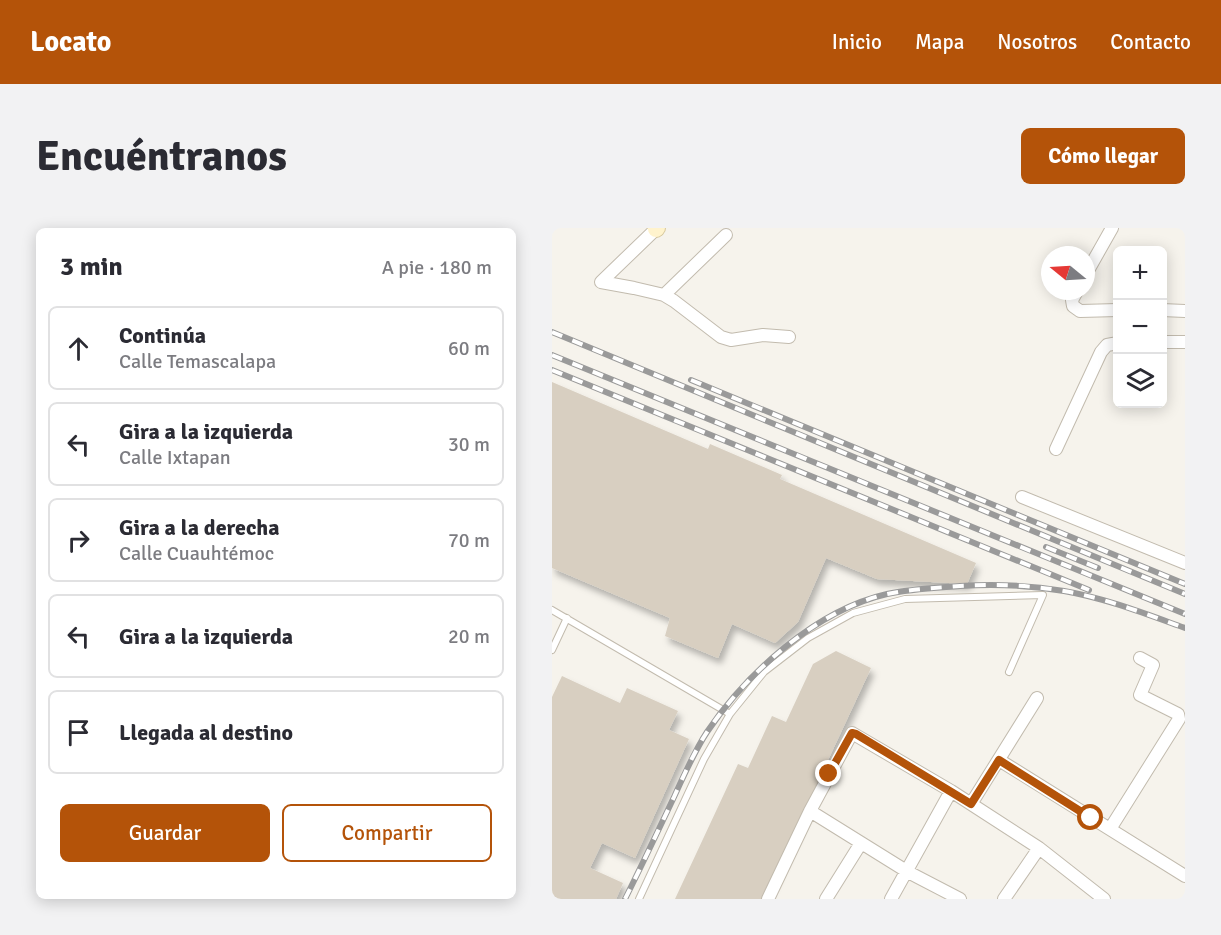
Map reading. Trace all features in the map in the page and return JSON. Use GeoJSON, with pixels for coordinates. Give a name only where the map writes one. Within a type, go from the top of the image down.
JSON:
{"type":"FeatureCollection","features":[{"type":"Feature","properties":{"kind":"street"},"geometry":{"type":"LineString","coordinates":[[1095,258],[1112,228]]}},
{"type":"Feature","properties":{"kind":"street"},"geometry":{"type":"LineString","coordinates":[[656,229],[601,282],[664,295],[722,337],[731,340],[763,335],[789,337]]}},
{"type":"Feature","properties":{"kind":"street"},"geometry":{"type":"LineString","coordinates":[[664,295],[726,235]]}},
{"type":"Feature","properties":{"kind":"street"},"geometry":{"type":"LineString","coordinates":[[1072,300],[1073,306],[1080,311],[1113,310]]}},
{"type":"Feature","properties":{"kind":"street"},"geometry":{"type":"LineString","coordinates":[[1167,310],[1185,311]]}},
{"type":"Feature","properties":{"kind":"street"},"geometry":{"type":"LineString","coordinates":[[1167,342],[1185,342]]}},
{"type":"Feature","properties":{"kind":"street"},"geometry":{"type":"LineString","coordinates":[[1056,449],[1101,351],[1107,345],[1113,343]]}},
{"type":"Feature","properties":{"kind":"street"},"geometry":{"type":"LineString","coordinates":[[1022,497],[1185,562]]}},
{"type":"Feature","properties":{"kind":"street"},"geometry":{"type":"LineString","coordinates":[[1110,829],[1179,718],[1178,714],[1140,695],[1153,666],[1140,658]]}},
{"type":"Feature","properties":{"kind":"street"},"geometry":{"type":"LineString","coordinates":[[971,804],[1037,698]]}},
{"type":"Feature","properties":{"kind":"street"},"geometry":{"type":"LineString","coordinates":[[768,899],[810,811],[852,733],[951,791],[1039,848],[1104,899]]}},
{"type":"Feature","properties":{"kind":"street"},"geometry":{"type":"LineString","coordinates":[[999,760],[1185,876]]}},
{"type":"Feature","properties":{"kind":"street"},"geometry":{"type":"LineString","coordinates":[[891,899],[951,791]]}},
{"type":"Feature","properties":{"kind":"street"},"geometry":{"type":"LineString","coordinates":[[810,811],[908,872],[960,899]]}},
{"type":"Feature","properties":{"kind":"street"},"geometry":{"type":"LineString","coordinates":[[826,899],[861,843]]}},
{"type":"Feature","properties":{"kind":"street"},"geometry":{"type":"LineString","coordinates":[[1004,899],[1039,848]]}},
{"type":"Feature","properties":{"kind":"lane"},"geometry":{"type":"LineString","coordinates":[[639,899],[704,759],[730,714],[764,672],[808,638],[853,613],[905,599],[1042,596],[1010,672]]}},
{"type":"Feature","properties":{"kind":"lane"},"geometry":{"type":"LineString","coordinates":[[552,610],[730,714]]}},
{"type":"Feature","properties":{"kind":"lane"},"geometry":{"type":"LineString","coordinates":[[552,650],[567,618]]}},
{"type":"Feature","properties":{"kind":"building"},"geometry":{"type":"Polygon","coordinates":[[[552,382],[708,449],[710,444],[782,475],[780,479],[976,563],[967,584],[877,579],[826,558],[798,622],[775,643],[732,624],[718,658],[665,636],[670,618],[552,568],[552,382]]]}},
{"type":"Feature","properties":{"kind":"building"},"geometry":{"type":"Polygon","coordinates":[[[836,651],[871,668],[763,899],[675,899],[738,764],[748,768],[772,716],[786,722],[813,664],[836,651]]]}},
{"type":"Feature","properties":{"kind":"building"},"geometry":{"type":"Polygon","coordinates":[[[562,676],[620,703],[627,688],[678,711],[669,730],[689,739],[635,858],[602,843],[590,868],[623,883],[616,899],[552,899],[552,697],[562,676]]]}},
{"type":"Feature","properties":{"kind":"railway"},"geometry":{"type":"LineString","coordinates":[[552,332],[1185,594]]}},
{"type":"Feature","properties":{"kind":"railway"},"geometry":{"type":"LineString","coordinates":[[552,355],[1185,614]]}},
{"type":"Feature","properties":{"kind":"railway"},"geometry":{"type":"LineString","coordinates":[[552,370],[1089,590]]}},
{"type":"Feature","properties":{"kind":"railway"},"geometry":{"type":"LineString","coordinates":[[691,380],[1185,584]]}},
{"type":"Feature","properties":{"kind":"railway"},"geometry":{"type":"LineString","coordinates":[[1046,547],[1098,568]]}},
{"type":"Feature","properties":{"kind":"railway"},"geometry":{"type":"LineString","coordinates":[[625,899],[693,756],[723,710],[742,688],[785,647],[809,629],[835,614],[861,602],[896,592],[960,586],[1012,586],[1079,594],[1185,628]]}},
{"type":"Feature","properties":{"kind":"route"},"geometry":{"type":"LineString","coordinates":[[829,774],[848,736],[852,733],[971,804],[999,760],[1091,818]]}}]}
